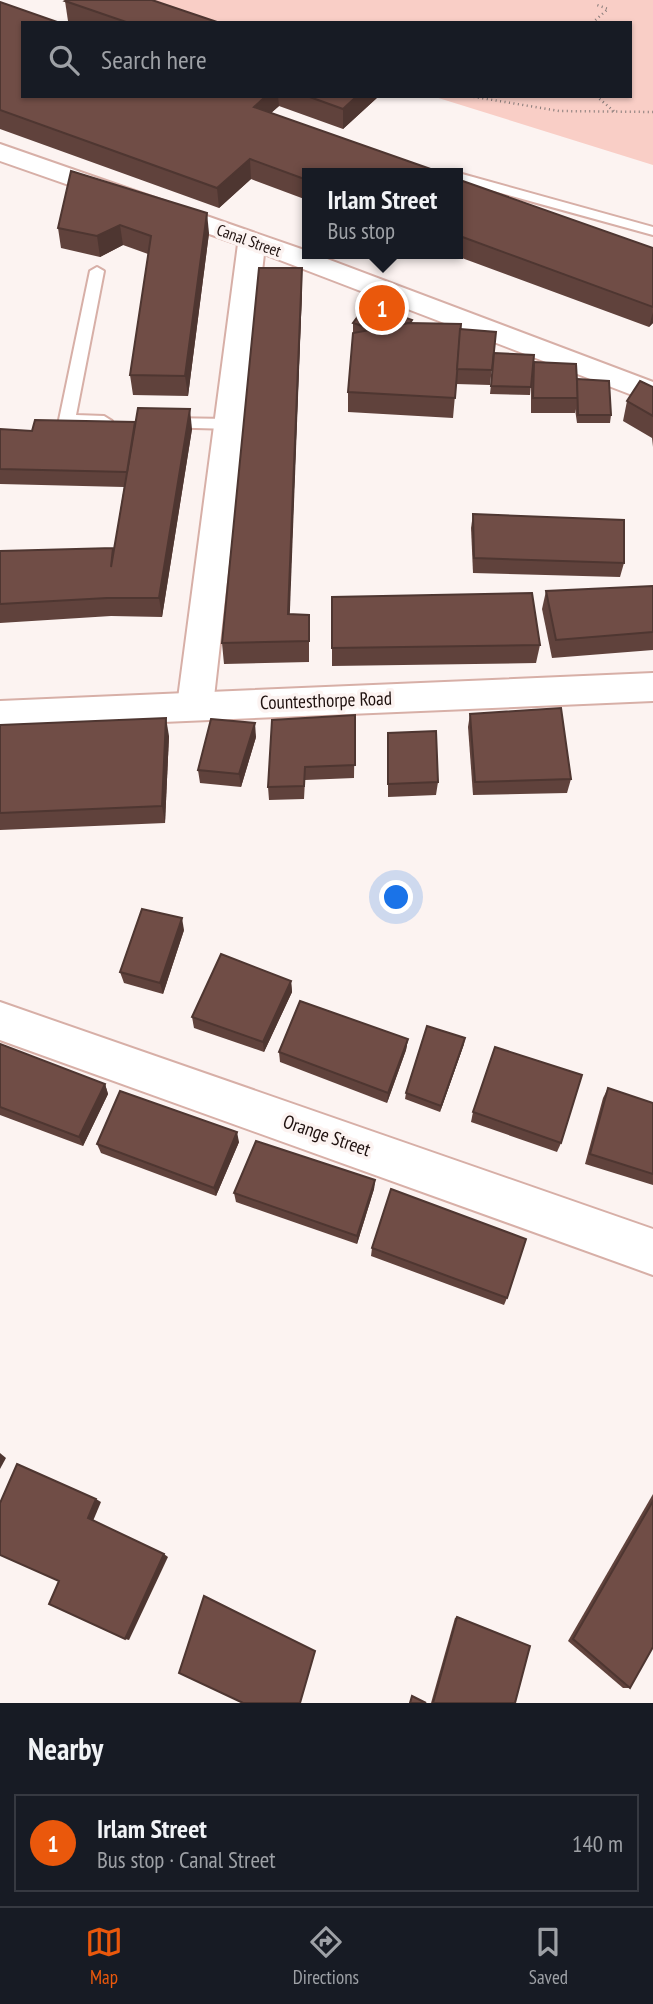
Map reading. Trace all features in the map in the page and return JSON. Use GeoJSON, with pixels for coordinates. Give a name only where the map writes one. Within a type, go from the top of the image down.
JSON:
{"type":"FeatureCollection","features":[{"type":"Feature","properties":{"kind":"street","name":"Canal Street"},"geometry":{"type":"LineString","coordinates":[[0,152],[252,240],[653,393]]}},
{"type":"Feature","properties":{"kind":"street"},"geometry":{"type":"LineString","coordinates":[[195,706],[252,240]]}},
{"type":"Feature","properties":{"kind":"street","name":"Countesthorpe Road"},"geometry":{"type":"LineString","coordinates":[[0,715],[653,687]]}},
{"type":"Feature","properties":{"kind":"street","name":"Orange Street"},"geometry":{"type":"LineString","coordinates":[[0,1021],[653,1252]]}},
{"type":"Feature","properties":{"kind":"lane"},"geometry":{"type":"LineString","coordinates":[[463,179],[653,231]]}},
{"type":"Feature","properties":{"kind":"lane"},"geometry":{"type":"LineString","coordinates":[[97,271],[67,420],[121,422]]}},
{"type":"Feature","properties":{"kind":"lane"},"geometry":{"type":"LineString","coordinates":[[149,422],[231,424]]}},
{"type":"Feature","properties":{"kind":"path"},"geometry":{"type":"LineString","coordinates":[[594,21],[608,9],[597,5]]}},
{"type":"Feature","properties":{"kind":"path"},"geometry":{"type":"LineString","coordinates":[[481,98],[559,111],[653,111]]}},
{"type":"Feature","properties":{"kind":"path"},"geometry":{"type":"LineString","coordinates":[[598,98],[615,112]]}},
{"type":"Feature","properties":{"kind":"shaded area"},"geometry":{"type":"Polygon","coordinates":[[[104,0],[653,0],[653,165],[438,98],[632,98],[632,21],[175,21],[104,0]]]}},
{"type":"Feature","properties":{"kind":"building"},"geometry":{"type":"Polygon","coordinates":[[[152,0],[214,21],[123,21],[65,1],[152,0]]]}},
{"type":"Feature","properties":{"kind":"building"},"geometry":{"type":"Polygon","coordinates":[[[0,2],[54,21],[21,21],[21,98],[264,98],[254,107],[428,168],[302,168],[302,178],[250,159],[217,188],[0,110],[0,2]]]}},
{"type":"Feature","properties":{"kind":"building"},"geometry":{"type":"Polygon","coordinates":[[[313,98],[355,98],[343,109],[313,98]]]}},
{"type":"Feature","properties":{"kind":"building"},"geometry":{"type":"Polygon","coordinates":[[[71,171],[207,213],[185,376],[130,375],[151,236],[120,225],[97,236],[58,228],[71,171]]]}},
{"type":"Feature","properties":{"kind":"building"},"geometry":{"type":"Polygon","coordinates":[[[463,181],[653,248],[653,307],[463,237],[463,181]]]}},
{"type":"Feature","properties":{"kind":"building"},"geometry":{"type":"Polygon","coordinates":[[[259,268],[302,268],[288,614],[309,615],[309,641],[222,643],[259,268]]]}},
{"type":"Feature","properties":{"kind":"building"},"geometry":{"type":"Polygon","coordinates":[[[367,304],[412,320],[410,323],[374,330],[353,323],[367,304]]]}},
{"type":"Feature","properties":{"kind":"building"},"geometry":{"type":"Polygon","coordinates":[[[409,323],[461,324],[455,398],[348,392],[353,333],[409,323]]]}},
{"type":"Feature","properties":{"kind":"building"},"geometry":{"type":"Polygon","coordinates":[[[460,329],[496,332],[492,370],[457,369],[460,329]]]}},
{"type":"Feature","properties":{"kind":"building"},"geometry":{"type":"Polygon","coordinates":[[[494,353],[534,355],[531,387],[491,386],[494,353]]]}},
{"type":"Feature","properties":{"kind":"building"},"geometry":{"type":"Polygon","coordinates":[[[534,362],[576,364],[578,398],[533,398],[534,362]]]}},
{"type":"Feature","properties":{"kind":"building"},"geometry":{"type":"Polygon","coordinates":[[[577,379],[609,381],[611,415],[578,415],[577,379]]]}},
{"type":"Feature","properties":{"kind":"building"},"geometry":{"type":"Polygon","coordinates":[[[640,381],[653,387],[653,416],[627,401],[640,381]]]}},
{"type":"Feature","properties":{"kind":"building"},"geometry":{"type":"Polygon","coordinates":[[[138,408],[190,409],[159,598],[0,604],[0,551],[113,548],[111,567],[138,408]]]}},
{"type":"Feature","properties":{"kind":"building"},"geometry":{"type":"Polygon","coordinates":[[[35,420],[135,422],[127,472],[0,469],[0,429],[32,431],[35,420]]]}},
{"type":"Feature","properties":{"kind":"building"},"geometry":{"type":"Polygon","coordinates":[[[473,514],[624,520],[624,563],[474,558],[473,514]]]}},
{"type":"Feature","properties":{"kind":"building"},"geometry":{"type":"Polygon","coordinates":[[[653,586],[653,632],[556,640],[546,591],[653,586]]]}},
{"type":"Feature","properties":{"kind":"building"},"geometry":{"type":"Polygon","coordinates":[[[532,593],[540,645],[332,648],[332,597],[532,593]]]}},
{"type":"Feature","properties":{"kind":"building"},"geometry":{"type":"Polygon","coordinates":[[[561,708],[571,779],[475,782],[470,714],[561,708]]]}},
{"type":"Feature","properties":{"kind":"building"},"geometry":{"type":"Polygon","coordinates":[[[355,715],[355,765],[305,767],[304,786],[268,787],[272,720],[355,715]]]}},
{"type":"Feature","properties":{"kind":"building"},"geometry":{"type":"Polygon","coordinates":[[[166,718],[162,806],[0,813],[0,725],[166,718]]]}},
{"type":"Feature","properties":{"kind":"building"},"geometry":{"type":"Polygon","coordinates":[[[211,719],[255,723],[239,774],[198,770],[211,719]]]}},
{"type":"Feature","properties":{"kind":"building"},"geometry":{"type":"Polygon","coordinates":[[[436,731],[438,782],[388,784],[388,733],[436,731]]]}},
{"type":"Feature","properties":{"kind":"building"},"geometry":{"type":"Polygon","coordinates":[[[142,909],[182,918],[160,983],[120,972],[142,909]]]}},
{"type":"Feature","properties":{"kind":"building"},"geometry":{"type":"Polygon","coordinates":[[[221,954],[291,981],[263,1042],[192,1017],[221,954]]]}},
{"type":"Feature","properties":{"kind":"building"},"geometry":{"type":"Polygon","coordinates":[[[300,1001],[408,1039],[388,1093],[279,1052],[300,1001]]]}},
{"type":"Feature","properties":{"kind":"building"},"geometry":{"type":"Polygon","coordinates":[[[427,1026],[465,1038],[441,1106],[406,1093],[427,1026]]]}},
{"type":"Feature","properties":{"kind":"building"},"geometry":{"type":"Polygon","coordinates":[[[0,1044],[105,1084],[79,1137],[0,1107],[0,1044]]]}},
{"type":"Feature","properties":{"kind":"building"},"geometry":{"type":"Polygon","coordinates":[[[495,1047],[582,1075],[561,1143],[473,1112],[495,1047]]]}},
{"type":"Feature","properties":{"kind":"building"},"geometry":{"type":"Polygon","coordinates":[[[608,1088],[653,1103],[653,1174],[590,1154],[608,1088]]]}},
{"type":"Feature","properties":{"kind":"building"},"geometry":{"type":"Polygon","coordinates":[[[120,1091],[237,1132],[214,1188],[97,1144],[120,1091]]]}},
{"type":"Feature","properties":{"kind":"building"},"geometry":{"type":"Polygon","coordinates":[[[256,1141],[375,1180],[357,1236],[234,1193],[256,1141]]]}},
{"type":"Feature","properties":{"kind":"building"},"geometry":{"type":"Polygon","coordinates":[[[391,1189],[526,1239],[507,1298],[372,1248],[391,1189]]]}},
{"type":"Feature","properties":{"kind":"building"},"geometry":{"type":"Polygon","coordinates":[[[17,1464],[96,1499],[88,1518],[164,1554],[125,1639],[49,1604],[59,1581],[0,1555],[0,1503],[17,1464]]]}},
{"type":"Feature","properties":{"kind":"building"},"geometry":{"type":"Polygon","coordinates":[[[653,1501],[653,1647],[630,1688],[573,1639],[653,1501]]]}},
{"type":"Feature","properties":{"kind":"building"},"geometry":{"type":"Polygon","coordinates":[[[204,1596],[315,1651],[300,1703],[243,1703],[179,1673],[204,1596]]]}},
{"type":"Feature","properties":{"kind":"building"},"geometry":{"type":"Polygon","coordinates":[[[457,1617],[530,1646],[515,1703],[433,1703],[457,1617]]]}},
{"type":"Feature","properties":{"kind":"building"},"geometry":{"type":"Polygon","coordinates":[[[412,1696],[426,1703],[410,1703],[412,1696]]]}},
{"type":"Feature","properties":{"kind":"place","name":"Irlam Street"},"geometry":{"type":"Point","coordinates":[382,308]}}]}
